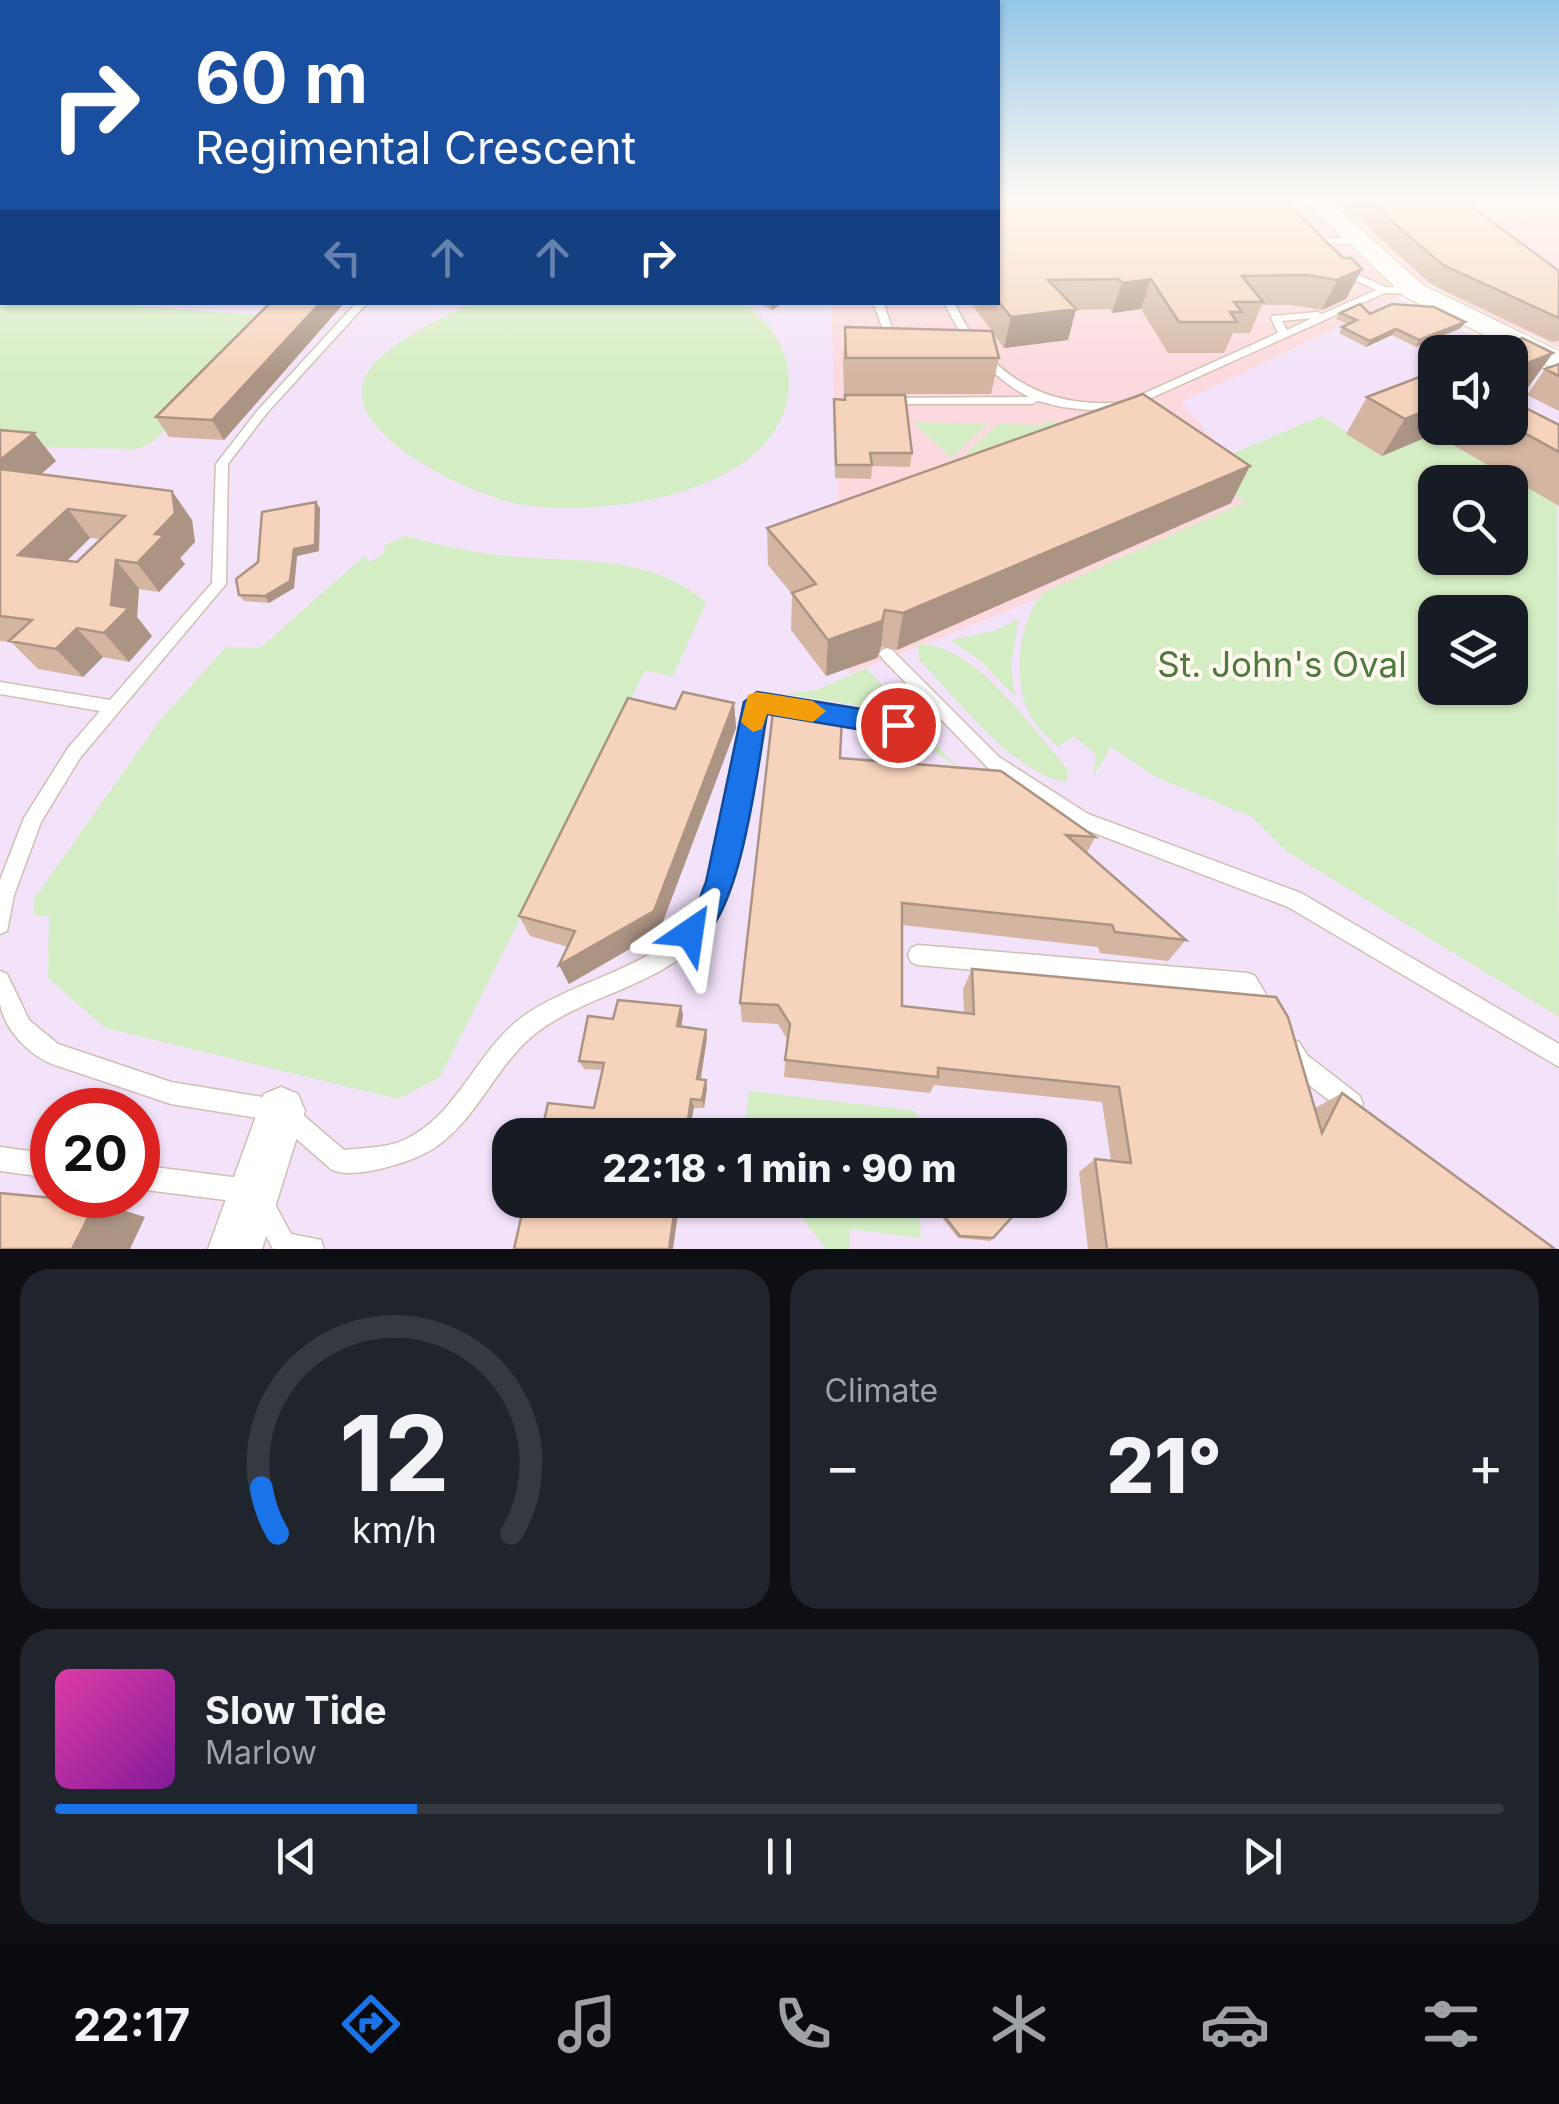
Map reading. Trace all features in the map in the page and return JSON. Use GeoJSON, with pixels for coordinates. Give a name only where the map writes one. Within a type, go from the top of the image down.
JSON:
{"type":"FeatureCollection","features":[{"type":"Feature","properties":{"kind":"street"},"geometry":{"type":"LineString","coordinates":[[1378,258],[1414,291],[1559,362]]}},
{"type":"Feature","properties":{"kind":"street"},"geometry":{"type":"LineString","coordinates":[[236,1249],[281,1111]]}},
{"type":"Feature","properties":{"kind":"lane"},"geometry":{"type":"LineString","coordinates":[[1330,260],[1340,270],[1384,290],[1414,291]]}},
{"type":"Feature","properties":{"kind":"lane"},"geometry":{"type":"LineString","coordinates":[[951,305],[965,331],[1024,390],[1096,408],[1127,405],[1384,290]]}},
{"type":"Feature","properties":{"kind":"lane"},"geometry":{"type":"LineString","coordinates":[[0,924],[4,895],[33,818],[74,752],[219,584],[222,464],[262,412],[360,305]]}},
{"type":"Feature","properties":{"kind":"lane"},"geometry":{"type":"LineString","coordinates":[[879,305],[891,340],[909,337]]}},
{"type":"Feature","properties":{"kind":"lane"},"geometry":{"type":"LineString","coordinates":[[1284,334],[1276,318],[1328,314]]}},
{"type":"Feature","properties":{"kind":"lane"},"geometry":{"type":"LineString","coordinates":[[946,333],[965,331]]}},
{"type":"Feature","properties":{"kind":"lane"},"geometry":{"type":"LineString","coordinates":[[876,401],[1032,401],[1037,395]]}},
{"type":"Feature","properties":{"kind":"lane"},"geometry":{"type":"LineString","coordinates":[[887,654],[993,762],[1082,820],[1294,900],[1559,1056]]}},
{"type":"Feature","properties":{"kind":"lane"},"geometry":{"type":"LineString","coordinates":[[0,688],[112,707]]}},
{"type":"Feature","properties":{"kind":"lane"},"geometry":{"type":"LineString","coordinates":[[0,981],[21,1028],[52,1052],[170,1093],[281,1111],[340,1162],[408,1150],[453,1117],[529,1025],[638,971],[674,948],[706,917],[730,846],[757,702],[898,725]]}},
{"type":"Feature","properties":{"kind":"lane"},"geometry":{"type":"LineString","coordinates":[[918,955],[1248,982],[1299,1063],[1375,1121]]}},
{"type":"Feature","properties":{"kind":"lane"},"geometry":{"type":"LineString","coordinates":[[0,1159],[30,1163]]}},
{"type":"Feature","properties":{"kind":"lane"},"geometry":{"type":"LineString","coordinates":[[160,1180],[256,1192],[284,1245],[312,1249]]}},
{"type":"Feature","properties":{"kind":"shaded area"},"geometry":{"type":"Polygon","coordinates":[[[1000,258],[1559,258],[1559,348],[1457,301],[1430,283],[1182,402],[1260,496],[1109,570],[849,674],[839,533],[831,305],[1000,305],[1000,258]]]}},
{"type":"Feature","properties":{"kind":"shaded area"},"geometry":{"type":"Polygon","coordinates":[[[1391,294],[1473,335],[1418,335],[1418,445],[1528,445],[1528,363],[1559,378],[1559,1249],[0,1249],[0,305],[910,305],[920,345],[1391,294]]]}},
{"type":"Feature","properties":{"kind":"green space"},"geometry":{"type":"Polygon","coordinates":[[[127,305],[270,316],[266,326],[152,443],[136,449],[0,447],[0,307],[127,305]]]}},
{"type":"Feature","properties":{"kind":"green space"},"geometry":{"type":"Polygon","coordinates":[[[470,305],[746,305],[774,333],[786,358],[787,401],[773,433],[748,459],[715,479],[637,502],[596,507],[524,505],[479,492],[423,464],[377,427],[365,407],[362,387],[378,360],[470,305]]]}},
{"type":"Feature","properties":{"kind":"green space","name":"St. John's Oval"},"geometry":{"type":"Polygon","coordinates":[[[1162,403],[1222,458],[1322,416],[1382,456],[1418,441],[1418,445],[1453,445],[1488,465],[1418,465],[1418,575],[1528,575],[1528,488],[1557,505],[1559,1017],[1286,851],[1252,817],[1154,776],[1111,747],[1093,776],[1096,755],[1074,736],[1058,747],[1034,722],[1021,688],[1020,653],[1028,619],[1044,592],[1247,501],[1239,499],[1150,407],[1162,403]]]}},
{"type":"Feature","properties":{"kind":"green space"},"geometry":{"type":"Polygon","coordinates":[[[1043,421],[1086,424],[956,463],[998,424],[1044,425],[1043,421]]]}},
{"type":"Feature","properties":{"kind":"green space"},"geometry":{"type":"Polygon","coordinates":[[[913,422],[988,424],[951,458],[913,422]]]}},
{"type":"Feature","properties":{"kind":"green space"},"geometry":{"type":"Polygon","coordinates":[[[405,536],[492,554],[637,568],[685,587],[706,603],[673,676],[645,671],[440,1077],[398,1099],[105,1028],[48,978],[49,916],[34,915],[34,899],[160,720],[226,647],[260,648],[364,556],[370,562],[383,554],[385,545],[405,536]]]}},
{"type":"Feature","properties":{"kind":"green space"},"geometry":{"type":"Polygon","coordinates":[[[1019,619],[1011,665],[1015,697],[982,662],[950,640],[993,631],[1019,619]]]}},
{"type":"Feature","properties":{"kind":"green space"},"geometry":{"type":"Polygon","coordinates":[[[918,645],[945,649],[984,675],[1067,768],[1068,779],[1063,782],[1042,774],[1003,747],[919,660],[918,645]]]}},
{"type":"Feature","properties":{"kind":"green space"},"geometry":{"type":"Polygon","coordinates":[[[866,668],[958,768],[875,708],[783,694],[817,690],[866,668]]]}},
{"type":"Feature","properties":{"kind":"green space"},"geometry":{"type":"Polygon","coordinates":[[[749,1091],[916,1111],[916,1118],[755,1118],[746,1117],[749,1091]]]}},
{"type":"Feature","properties":{"kind":"green space"},"geometry":{"type":"Polygon","coordinates":[[[802,1218],[920,1218],[921,1238],[850,1229],[850,1249],[826,1249],[802,1218]]]}},
{"type":"Feature","properties":{"kind":"building"},"geometry":{"type":"Polygon","coordinates":[[[1000,258],[1351,258],[1362,269],[1337,280],[1307,275],[1242,276],[1263,302],[1234,302],[1242,312],[1230,312],[1237,322],[1179,322],[1151,279],[1122,283],[1119,279],[1048,280],[1076,309],[1011,317],[1000,303],[1000,258]]]}},
{"type":"Feature","properties":{"kind":"building"},"geometry":{"type":"Polygon","coordinates":[[[1435,258],[1542,258],[1559,271],[1559,318],[1435,258]]]}},
{"type":"Feature","properties":{"kind":"building"},"geometry":{"type":"Polygon","coordinates":[[[1360,304],[1370,314],[1392,304],[1434,307],[1465,322],[1432,335],[1418,335],[1418,340],[1396,329],[1370,341],[1342,327],[1357,320],[1340,313],[1360,304]]]}},
{"type":"Feature","properties":{"kind":"building"},"geometry":{"type":"Polygon","coordinates":[[[268,305],[318,305],[212,420],[156,417],[268,305]]]}},
{"type":"Feature","properties":{"kind":"building"},"geometry":{"type":"Polygon","coordinates":[[[845,327],[992,331],[999,358],[846,358],[845,327]]]}},
{"type":"Feature","properties":{"kind":"building"},"geometry":{"type":"Polygon","coordinates":[[[1528,341],[1553,353],[1528,363],[1528,341]]]}},
{"type":"Feature","properties":{"kind":"building"},"geometry":{"type":"Polygon","coordinates":[[[1559,364],[1559,376],[1545,369],[1559,364]]]}},
{"type":"Feature","properties":{"kind":"building"},"geometry":{"type":"Polygon","coordinates":[[[1418,378],[1418,414],[1405,419],[1367,397],[1418,378]]]}},
{"type":"Feature","properties":{"kind":"building"},"geometry":{"type":"Polygon","coordinates":[[[1143,394],[1250,466],[903,613],[885,610],[882,621],[828,640],[792,593],[816,584],[767,528],[1143,394]]]}},
{"type":"Feature","properties":{"kind":"building"},"geometry":{"type":"Polygon","coordinates":[[[845,395],[905,395],[912,453],[870,453],[872,465],[836,465],[834,399],[845,400],[845,395]]]}},
{"type":"Feature","properties":{"kind":"building"},"geometry":{"type":"Polygon","coordinates":[[[1528,409],[1559,425],[1559,452],[1528,435],[1528,409]]]}},
{"type":"Feature","properties":{"kind":"building"},"geometry":{"type":"Polygon","coordinates":[[[0,430],[34,433],[0,460],[0,430]]]}},
{"type":"Feature","properties":{"kind":"building"},"geometry":{"type":"Polygon","coordinates":[[[0,469],[172,491],[175,513],[155,534],[164,535],[137,563],[116,560],[111,605],[129,608],[104,633],[77,628],[56,649],[9,641],[32,620],[0,616],[0,469]],[[68,509],[18,555],[77,562],[125,516],[68,509]]]}},
{"type":"Feature","properties":{"kind":"building"},"geometry":{"type":"Polygon","coordinates":[[[316,502],[315,545],[294,549],[290,581],[265,596],[239,595],[236,579],[258,562],[262,512],[316,502]]]}},
{"type":"Feature","properties":{"kind":"building"},"geometry":{"type":"Polygon","coordinates":[[[683,692],[734,703],[654,911],[559,965],[575,931],[519,916],[628,698],[675,709],[683,692]]]}},
{"type":"Feature","properties":{"kind":"building"},"geometry":{"type":"Polygon","coordinates":[[[773,711],[842,717],[840,758],[1001,771],[1095,837],[1066,835],[1186,940],[1115,932],[1112,925],[902,903],[902,1006],[974,1014],[972,969],[1276,997],[1288,1017],[1322,1133],[1342,1093],[1555,1249],[1107,1249],[1095,1159],[1131,1163],[1119,1087],[938,1068],[938,1077],[785,1060],[790,1024],[778,1005],[740,1003],[773,711]]]}},
{"type":"Feature","properties":{"kind":"building"},"geometry":{"type":"Polygon","coordinates":[[[618,1000],[681,1006],[677,1026],[706,1030],[697,1079],[706,1080],[702,1100],[691,1099],[688,1118],[545,1118],[548,1103],[594,1108],[604,1063],[579,1061],[588,1016],[613,1019],[618,1000]]]}},
{"type":"Feature","properties":{"kind":"building"},"geometry":{"type":"Polygon","coordinates":[[[0,1193],[30,1196],[30,1218],[88,1218],[72,1249],[0,1249],[0,1193]]]}},
{"type":"Feature","properties":{"kind":"building"},"geometry":{"type":"Polygon","coordinates":[[[521,1218],[673,1218],[669,1249],[514,1249],[521,1218]]]}},
{"type":"Feature","properties":{"kind":"building"},"geometry":{"type":"Polygon","coordinates":[[[946,1218],[1011,1218],[993,1238],[960,1236],[946,1218]]]}},
{"type":"Feature","properties":{"kind":"slow traffic"},"geometry":{"type":"LineString","coordinates":[[753,722],[757,702],[813,711]]}},
{"type":"Feature","properties":{"kind":"route"},"geometry":{"type":"LineString","coordinates":[[690,933],[706,917],[720,882],[757,702],[898,725]]}}]}
